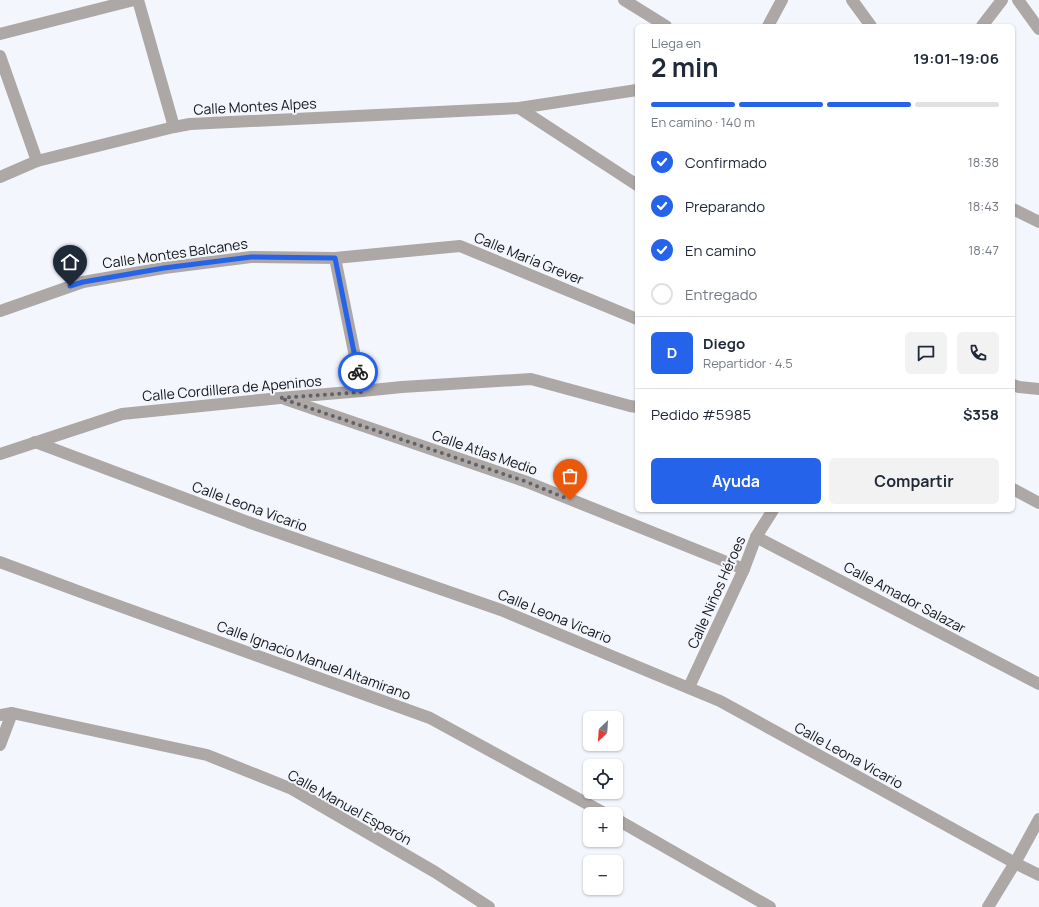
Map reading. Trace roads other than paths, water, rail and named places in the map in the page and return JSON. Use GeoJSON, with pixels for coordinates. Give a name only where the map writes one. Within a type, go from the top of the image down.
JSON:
{"type":"FeatureCollection","features":[{"type":"Feature","properties":{"kind":"street"},"geometry":{"type":"LineString","coordinates":[[0,34],[134,0]]}},
{"type":"Feature","properties":{"kind":"street"},"geometry":{"type":"LineString","coordinates":[[138,0],[174,127]]}},
{"type":"Feature","properties":{"kind":"street"},"geometry":{"type":"LineString","coordinates":[[769,24],[782,0]]}},
{"type":"Feature","properties":{"kind":"street"},"geometry":{"type":"LineString","coordinates":[[852,0],[870,24]]}},
{"type":"Feature","properties":{"kind":"street"},"geometry":{"type":"LineString","coordinates":[[984,24],[1002,0]]}},
{"type":"Feature","properties":{"kind":"street"},"geometry":{"type":"LineString","coordinates":[[1018,0],[1039,29]]}},
{"type":"Feature","properties":{"kind":"street"},"geometry":{"type":"LineString","coordinates":[[629,1],[663,24]]}},
{"type":"Feature","properties":{"kind":"street"},"geometry":{"type":"LineString","coordinates":[[0,56],[37,161]]}},
{"type":"Feature","properties":{"kind":"street","name":"Calle Montes Alpes"},"geometry":{"type":"LineString","coordinates":[[0,177],[37,161],[190,124],[519,108],[635,90]]}},
{"type":"Feature","properties":{"kind":"street"},"geometry":{"type":"LineString","coordinates":[[519,108],[635,184]]}},
{"type":"Feature","properties":{"kind":"street"},"geometry":{"type":"LineString","coordinates":[[1015,210],[1039,222]]}},
{"type":"Feature","properties":{"kind":"street","name":"Calle María Grever"},"geometry":{"type":"LineString","coordinates":[[335,258],[460,246],[635,318]]}},
{"type":"Feature","properties":{"kind":"street","name":"Calle Montes Balcanes"},"geometry":{"type":"LineString","coordinates":[[0,311],[83,282],[164,268],[251,257],[335,258]]}},
{"type":"Feature","properties":{"kind":"street"},"geometry":{"type":"LineString","coordinates":[[335,258],[362,392]]}},
{"type":"Feature","properties":{"kind":"street","name":"Calle Cordillera de Apeninos"},"geometry":{"type":"LineString","coordinates":[[0,454],[122,414],[402,387],[531,379],[635,407]]}},
{"type":"Feature","properties":{"kind":"street"},"geometry":{"type":"LineString","coordinates":[[1015,390],[1039,389]]}},
{"type":"Feature","properties":{"kind":"street","name":"Calle Atlas Medio"},"geometry":{"type":"LineString","coordinates":[[280,398],[527,482],[744,569]]}},
{"type":"Feature","properties":{"kind":"street","name":"Calle Leona Vicario"},"geometry":{"type":"LineString","coordinates":[[35,442],[248,522],[501,610],[688,687],[720,701],[1039,875]]}},
{"type":"Feature","properties":{"kind":"street"},"geometry":{"type":"LineString","coordinates":[[1015,490],[1039,503]]}},
{"type":"Feature","properties":{"kind":"street","name":"Calle Niños Héroes"},"geometry":{"type":"LineString","coordinates":[[688,687],[744,569],[756,537],[772,512]]}},
{"type":"Feature","properties":{"kind":"street","name":"Calle Amador Salazar"},"geometry":{"type":"LineString","coordinates":[[756,537],[1039,684]]}},
{"type":"Feature","properties":{"kind":"street","name":"Calle Ignacio Manuel Altamirano"},"geometry":{"type":"LineString","coordinates":[[0,562],[430,718],[593,807]]}},
{"type":"Feature","properties":{"kind":"street"},"geometry":{"type":"LineString","coordinates":[[0,745],[12,713]]}},
{"type":"Feature","properties":{"kind":"street","name":"Calle Manuel Esperón"},"geometry":{"type":"LineString","coordinates":[[0,715],[12,713],[207,755],[292,789],[435,872],[490,907]]}},
{"type":"Feature","properties":{"kind":"street"},"geometry":{"type":"LineString","coordinates":[[988,907],[1015,863],[1039,819]]}},
{"type":"Feature","properties":{"kind":"street"},"geometry":{"type":"LineString","coordinates":[[623,823],[770,907]]}}]}
